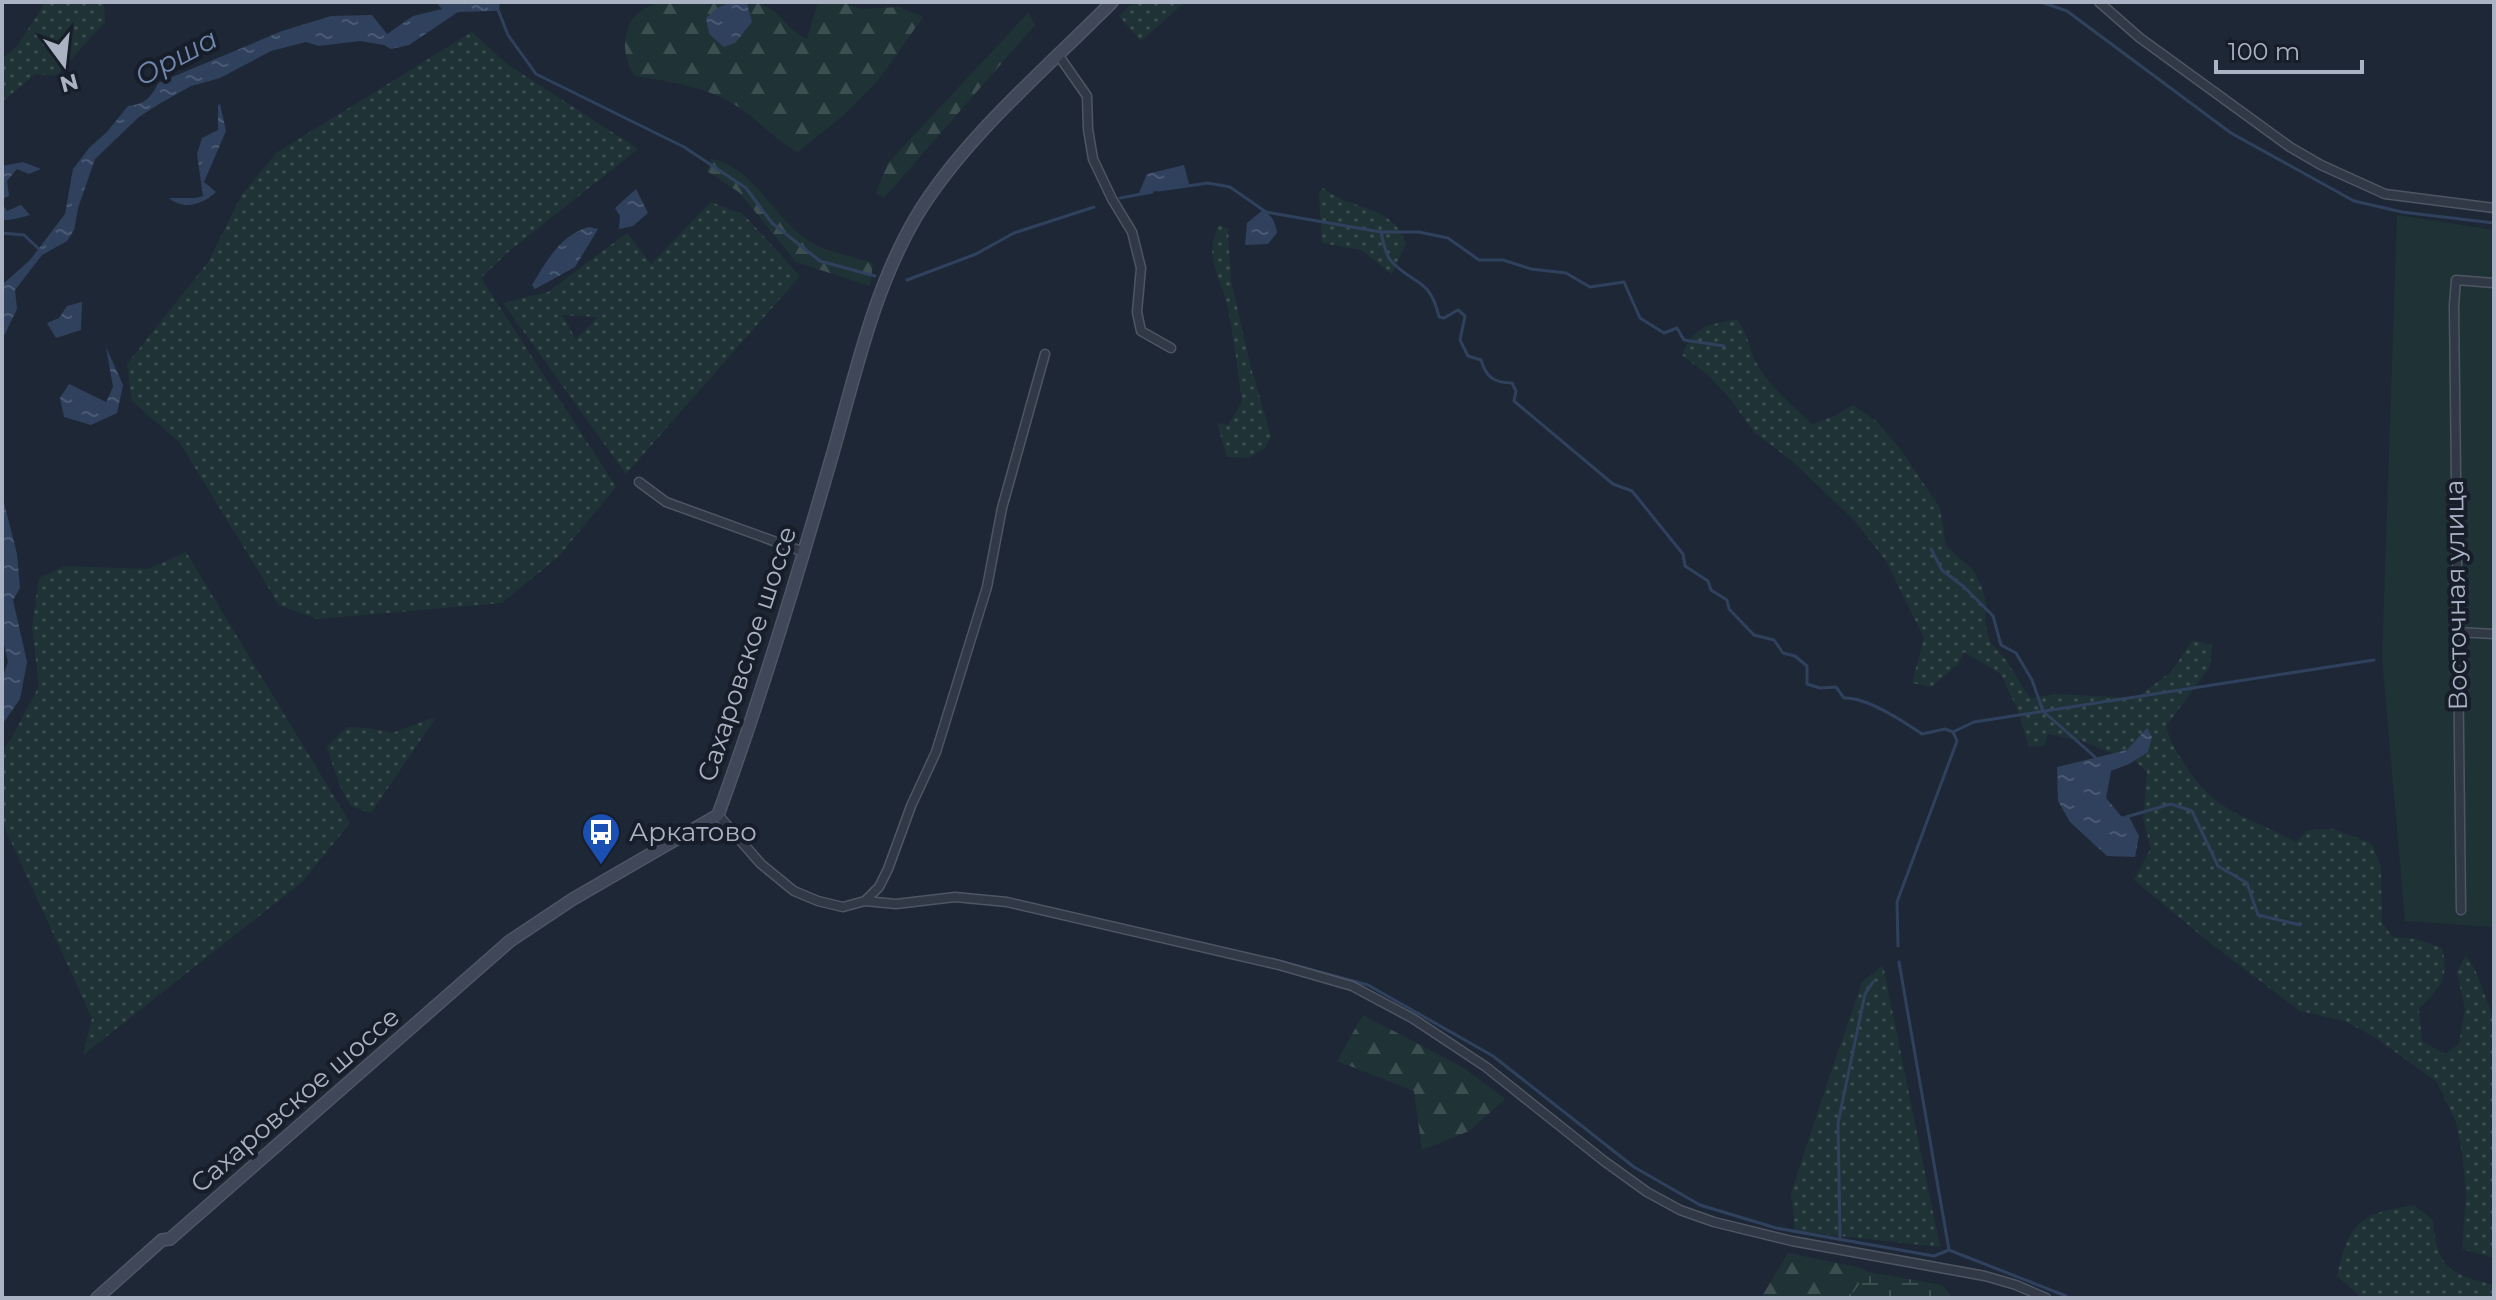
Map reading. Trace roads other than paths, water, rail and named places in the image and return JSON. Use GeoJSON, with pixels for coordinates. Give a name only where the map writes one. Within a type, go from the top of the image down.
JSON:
{"type":"FeatureCollection","features":[{"type":"Feature","properties":{"kind":"main road","name":"Сахаровское шоссе"},"geometry":{"type":"LineString","coordinates":[[97,1298],[162,1240],[170,1239],[182,1229],[510,941],[573,899],[718,815],[753,717],[873,316],[905,237],[935,188],[966,149],[1112,2]]}},
{"type":"Feature","properties":{"kind":"street"},"geometry":{"type":"LineString","coordinates":[[2099,2],[2140,38],[2290,147],[2321,165],[2385,194],[2494,208]]}},
{"type":"Feature","properties":{"kind":"street"},"geometry":{"type":"LineString","coordinates":[[1059,56],[1087,96],[1093,159],[1132,232],[1141,268],[1137,312],[1141,331],[1171,348]]}},
{"type":"Feature","properties":{"kind":"street","name":"Восточная улица"},"geometry":{"type":"LineString","coordinates":[[2461,910],[2454,441],[2456,280],[2494,283]]}},
{"type":"Feature","properties":{"kind":"street"},"geometry":{"type":"LineString","coordinates":[[865,901],[879,887],[888,869],[911,806],[936,752],[987,587],[1002,508],[1045,354]]}},
{"type":"Feature","properties":{"kind":"street"},"geometry":{"type":"LineString","coordinates":[[639,482],[666,502],[804,552]]}},
{"type":"Feature","properties":{"kind":"street"},"geometry":{"type":"LineString","coordinates":[[2458,632],[2494,634]]}},
{"type":"Feature","properties":{"kind":"street"},"geometry":{"type":"LineString","coordinates":[[718,815],[761,864],[794,891],[843,907],[865,901],[896,904],[955,897],[1007,902],[1279,965],[1352,986],[1412,1018],[1486,1067],[1604,1161],[1647,1192],[1680,1210],[1714,1222],[1792,1241],[1985,1276],[2046,1298]]}},
{"type":"Feature","properties":{"kind":"water"},"geometry":{"type":"Polygon","coordinates":[[[436,2],[500,2],[499,10],[458,12],[409,45],[391,49],[360,41],[319,46],[306,42],[271,51],[220,78],[191,86],[139,117],[95,159],[78,208],[74,230],[67,241],[42,255],[15,290],[17,309],[2,340],[2,285],[30,260],[65,214],[73,169],[128,106],[147,99],[158,83],[282,31],[331,16],[372,15],[387,34],[413,16],[442,9],[436,2]]]}},
{"type":"Feature","properties":{"kind":"water"},"geometry":{"type":"Polygon","coordinates":[[[731,2],[747,3],[752,22],[735,43],[724,47],[709,34],[706,18],[717,8],[731,2]]]}},
{"type":"Feature","properties":{"kind":"water"},"geometry":{"type":"Polygon","coordinates":[[[220,104],[226,131],[204,182],[216,192],[193,204],[175,202],[169,198],[203,196],[197,154],[202,138],[218,130],[220,104]]]}},
{"type":"Feature","properties":{"kind":"water"},"geometry":{"type":"Polygon","coordinates":[[[23,162],[41,169],[29,174],[17,169],[7,181],[9,196],[2,199],[2,166],[23,162]]]}},
{"type":"Feature","properties":{"kind":"water"},"geometry":{"type":"Polygon","coordinates":[[[1184,165],[1189,184],[1138,195],[1147,174],[1184,165]]]}},
{"type":"Feature","properties":{"kind":"water"},"geometry":{"type":"Polygon","coordinates":[[[636,189],[648,213],[633,226],[619,229],[620,216],[615,208],[636,189]]]}},
{"type":"Feature","properties":{"kind":"water"},"geometry":{"type":"Polygon","coordinates":[[[2,203],[7,211],[21,205],[30,215],[2,220],[2,203]]]}},
{"type":"Feature","properties":{"kind":"water"},"geometry":{"type":"Polygon","coordinates":[[[1263,210],[1273,219],[1277,233],[1268,244],[1245,245],[1247,223],[1263,210]]]}},
{"type":"Feature","properties":{"kind":"water"},"geometry":{"type":"Polygon","coordinates":[[[589,227],[598,229],[575,267],[535,289],[532,285],[555,250],[570,236],[589,227]]]}},
{"type":"Feature","properties":{"kind":"water"},"geometry":{"type":"Polygon","coordinates":[[[82,302],[81,330],[56,338],[47,323],[59,318],[67,306],[82,302]]]}},
{"type":"Feature","properties":{"kind":"water"},"geometry":{"type":"Polygon","coordinates":[[[106,347],[123,385],[117,413],[91,425],[64,417],[60,398],[69,384],[106,402],[113,387],[106,347]]]}},
{"type":"Feature","properties":{"kind":"water"},"geometry":{"type":"Polygon","coordinates":[[[2,495],[17,554],[20,588],[13,600],[27,662],[20,699],[2,725],[2,678],[8,662],[2,635],[2,495]]]}},
{"type":"Feature","properties":{"kind":"water"},"geometry":{"type":"Polygon","coordinates":[[[2147,728],[2152,737],[2148,752],[2111,771],[2106,798],[2121,816],[2129,817],[2139,836],[2135,857],[2107,856],[2070,822],[2058,801],[2057,767],[2127,750],[2147,728]]]}},
{"type":"Feature","properties":{"kind":"waterway"},"geometry":{"type":"LineString","coordinates":[[495,2],[508,35],[536,74],[684,147],[746,188],[772,223],[820,261],[875,276]]}},
{"type":"Feature","properties":{"kind":"waterway"},"geometry":{"type":"LineString","coordinates":[[2041,2],[2067,11],[2231,133],[2354,201],[2402,212],[2494,223]]}},
{"type":"Feature","properties":{"kind":"waterway"},"geometry":{"type":"LineString","coordinates":[[1159,190],[1208,183],[1230,187],[1266,212],[1381,232],[1389,258],[1426,288],[1439,317],[1444,318],[1458,310],[1465,316],[1460,340],[1468,356],[1481,360],[1492,378],[1512,383],[1516,391],[1514,401],[1613,484],[1632,491],[1683,554],[1685,566],[1708,581],[1711,590],[1727,600],[1729,609],[1754,635],[1774,640],[1783,653],[1795,656],[1807,666],[1807,684],[1820,688],[1836,687],[1844,698],[1874,706],[1922,734],[1945,729],[1953,732],[1974,722],[2374,660]]}},
{"type":"Feature","properties":{"kind":"waterway"},"geometry":{"type":"LineString","coordinates":[[1120,198],[1152,192]]}},
{"type":"Feature","properties":{"kind":"waterway"},"geometry":{"type":"LineString","coordinates":[[907,280],[976,254],[1014,233],[1094,207]]}},
{"type":"Feature","properties":{"kind":"waterway"},"geometry":{"type":"LineString","coordinates":[[1381,232],[1419,232],[1448,238],[1479,260],[1503,260],[1531,269],[1566,273],[1590,287],[1624,282],[1640,318],[1664,333],[1677,328],[1684,340],[1724,346]]}},
{"type":"Feature","properties":{"kind":"waterway"},"geometry":{"type":"LineString","coordinates":[[2,233],[24,235],[40,250]]}},
{"type":"Feature","properties":{"kind":"waterway"},"geometry":{"type":"LineString","coordinates":[[1931,549],[1942,570],[1993,616],[2001,645],[2016,653],[2032,680],[2043,711],[2095,759]]}},
{"type":"Feature","properties":{"kind":"waterway"},"geometry":{"type":"LineString","coordinates":[[1898,946],[1897,902],[1957,741],[1953,732]]}},
{"type":"Feature","properties":{"kind":"waterway"},"geometry":{"type":"LineString","coordinates":[[2126,817],[2171,804],[2192,811],[2218,866],[2247,883],[2258,915],[2300,925]]}},
{"type":"Feature","properties":{"kind":"waterway"},"geometry":{"type":"LineString","coordinates":[[1272,959],[1368,985],[1493,1056],[1634,1167],[1700,1205],[1776,1228],[1934,1256],[1949,1250],[2066,1296]]}},
{"type":"Feature","properties":{"kind":"waterway"},"geometry":{"type":"LineString","coordinates":[[1899,962],[1949,1250]]}},
{"type":"Feature","properties":{"kind":"waterway"},"geometry":{"type":"LineString","coordinates":[[1840,1240],[1838,1123],[1865,994],[1873,982]]}},
{"type":"Feature","properties":{"kind":"place","name":"Аркатово"},"geometry":{"type":"Point","coordinates":[601,866]}},
{"type":"Feature","properties":{"kind":"water label","name":"Орша"},"geometry":{"type":"Point","coordinates":[176,57]}}]}
